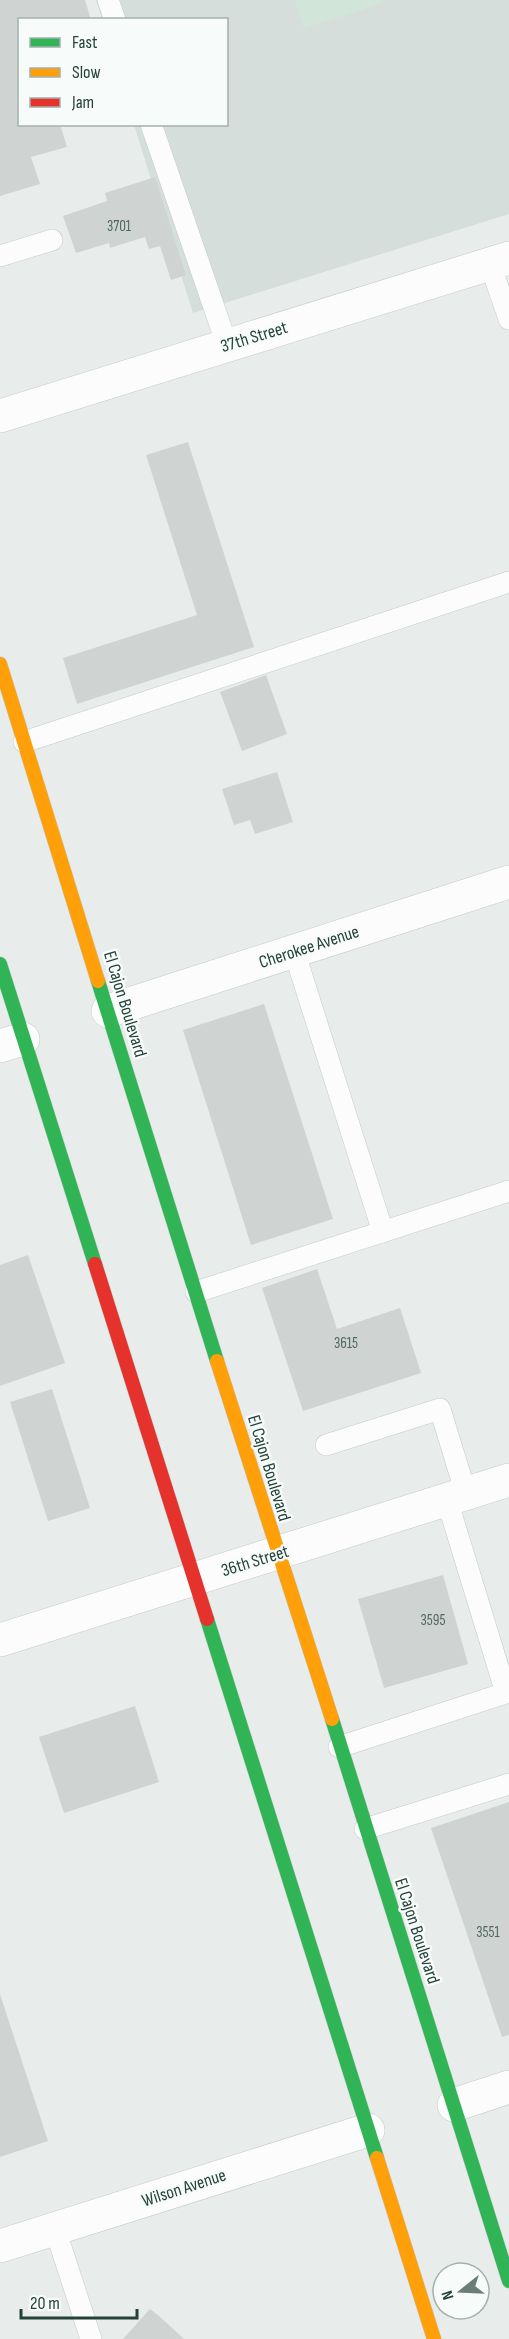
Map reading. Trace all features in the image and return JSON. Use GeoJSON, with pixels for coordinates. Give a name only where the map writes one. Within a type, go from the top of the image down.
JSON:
{"type":"FeatureCollection","features":[{"type":"Feature","properties":{"kind":"main road","name":"El Cajon Boulevard"},"geometry":{"type":"LineString","coordinates":[[0,664],[277,1554],[296,1606],[509,2281]]}},
{"type":"Feature","properties":{"kind":"main road"},"geometry":{"type":"LineString","coordinates":[[0,964],[12,1042],[194,1580],[434,2339]]}},
{"type":"Feature","properties":{"kind":"street","name":"37th Street"},"geometry":{"type":"LineString","coordinates":[[0,416],[499,261]]}},
{"type":"Feature","properties":{"kind":"street","name":"Cherokee Avenue"},"geometry":{"type":"LineString","coordinates":[[108,1011],[509,882]]}},
{"type":"Feature","properties":{"kind":"street","name":"36th Street"},"geometry":{"type":"LineString","coordinates":[[0,1640],[509,1480]]}},
{"type":"Feature","properties":{"kind":"street"},"geometry":{"type":"LineString","coordinates":[[454,2105],[509,2087]]}},
{"type":"Feature","properties":{"kind":"street","name":"Wilson Avenue"},"geometry":{"type":"LineString","coordinates":[[0,2247],[368,2130]]}},
{"type":"Feature","properties":{"kind":"lane"},"geometry":{"type":"LineString","coordinates":[[108,0],[114,18]]}},
{"type":"Feature","properties":{"kind":"lane"},"geometry":{"type":"LineString","coordinates":[[152,126],[227,345]]}},
{"type":"Feature","properties":{"kind":"lane"},"geometry":{"type":"LineString","coordinates":[[0,256],[52,240]]}},
{"type":"Feature","properties":{"kind":"lane"},"geometry":{"type":"LineString","coordinates":[[499,261],[509,319]]}},
{"type":"Feature","properties":{"kind":"lane"},"geometry":{"type":"LineString","coordinates":[[24,742],[509,582]]}},
{"type":"Feature","properties":{"kind":"lane"},"geometry":{"type":"LineString","coordinates":[[294,951],[383,1232]]}},
{"type":"Feature","properties":{"kind":"lane"},"geometry":{"type":"LineString","coordinates":[[196,1292],[509,1191]]}},
{"type":"Feature","properties":{"kind":"lane"},"geometry":{"type":"LineString","coordinates":[[326,1445],[440,1410],[456,1497],[506,1693],[339,1747]]}},
{"type":"Feature","properties":{"kind":"lane"},"geometry":{"type":"LineString","coordinates":[[365,1829],[509,1784]]}},
{"type":"Feature","properties":{"kind":"lane"},"geometry":{"type":"LineString","coordinates":[[55,2229],[91,2339]]}},
{"type":"Feature","properties":{"kind":"shaded area"},"geometry":{"type":"Polygon","coordinates":[[[96,0],[509,0],[509,214],[193,313],[134,126],[228,126],[228,18],[102,18],[96,0]]]}},
{"type":"Feature","properties":{"kind":"green space"},"geometry":{"type":"Polygon","coordinates":[[[295,0],[382,0],[383,3],[304,28],[295,0]]]}},
{"type":"Feature","properties":{"kind":"building"},"geometry":{"type":"Polygon","coordinates":[[[0,0],[85,0],[90,18],[18,18],[18,126],[61,126],[67,147],[31,157],[40,184],[0,196],[0,0]]]}},
{"type":"Feature","properties":{"kind":"building"},"geometry":{"type":"Polygon","coordinates":[[[155,177],[186,275],[171,280],[160,246],[149,249],[145,237],[110,248],[109,243],[76,253],[63,216],[107,201],[105,193],[155,177]]]}},
{"type":"Feature","properties":{"kind":"building"},"geometry":{"type":"Polygon","coordinates":[[[188,442],[254,647],[77,704],[63,658],[197,615],[146,455],[188,442]]]}},
{"type":"Feature","properties":{"kind":"building"},"geometry":{"type":"Polygon","coordinates":[[[266,675],[287,734],[242,751],[220,692],[266,675]]]}},
{"type":"Feature","properties":{"kind":"building"},"geometry":{"type":"Polygon","coordinates":[[[277,772],[293,822],[255,834],[250,820],[234,825],[222,789],[277,772]]]}},
{"type":"Feature","properties":{"kind":"building"},"geometry":{"type":"Polygon","coordinates":[[[264,1004],[333,1219],[251,1245],[183,1030],[264,1004]]]}},
{"type":"Feature","properties":{"kind":"building"},"geometry":{"type":"Polygon","coordinates":[[[28,1255],[65,1363],[0,1386],[0,1265],[28,1255]]]}},
{"type":"Feature","properties":{"kind":"building"},"geometry":{"type":"Polygon","coordinates":[[[317,1269],[337,1329],[400,1308],[421,1373],[303,1411],[262,1288],[317,1269]]]}},
{"type":"Feature","properties":{"kind":"building"},"geometry":{"type":"Polygon","coordinates":[[[52,1389],[90,1508],[48,1521],[10,1402],[52,1389]]]}},
{"type":"Feature","properties":{"kind":"building"},"geometry":{"type":"Polygon","coordinates":[[[443,1575],[468,1664],[384,1688],[358,1599],[443,1575]]]}},
{"type":"Feature","properties":{"kind":"building"},"geometry":{"type":"Polygon","coordinates":[[[135,1706],[159,1782],[64,1813],[39,1737],[135,1706]]]}},
{"type":"Feature","properties":{"kind":"building"},"geometry":{"type":"Polygon","coordinates":[[[509,1802],[509,2035],[502,2037],[431,1828],[509,1802]]]}},
{"type":"Feature","properties":{"kind":"building"},"geometry":{"type":"Polygon","coordinates":[[[0,1994],[48,2141],[0,2157],[0,1994]]]}},
{"type":"Feature","properties":{"kind":"building"},"geometry":{"type":"Polygon","coordinates":[[[150,2309],[159,2316],[184,2339],[123,2339],[150,2309]]]}},
{"type":"Feature","properties":{"kind":"traffic: fast"},"geometry":{"type":"LineString","coordinates":[[0,964],[95,1264]]}},
{"type":"Feature","properties":{"kind":"traffic: fast"},"geometry":{"type":"LineString","coordinates":[[98,981],[217,1361]]}},
{"type":"Feature","properties":{"kind":"traffic: fast"},"geometry":{"type":"LineString","coordinates":[[207,1619],[377,2158]]}},
{"type":"Feature","properties":{"kind":"traffic: fast"},"geometry":{"type":"LineString","coordinates":[[332,1719],[509,2281]]}},
{"type":"Feature","properties":{"kind":"traffic: slow"},"geometry":{"type":"LineString","coordinates":[[0,664],[98,981]]}},
{"type":"Feature","properties":{"kind":"traffic: slow"},"geometry":{"type":"LineString","coordinates":[[217,1361],[332,1719]]}},
{"type":"Feature","properties":{"kind":"traffic: slow"},"geometry":{"type":"LineString","coordinates":[[377,2158],[434,2339]]}},
{"type":"Feature","properties":{"kind":"traffic: jam"},"geometry":{"type":"LineString","coordinates":[[95,1264],[207,1619]]}}]}
